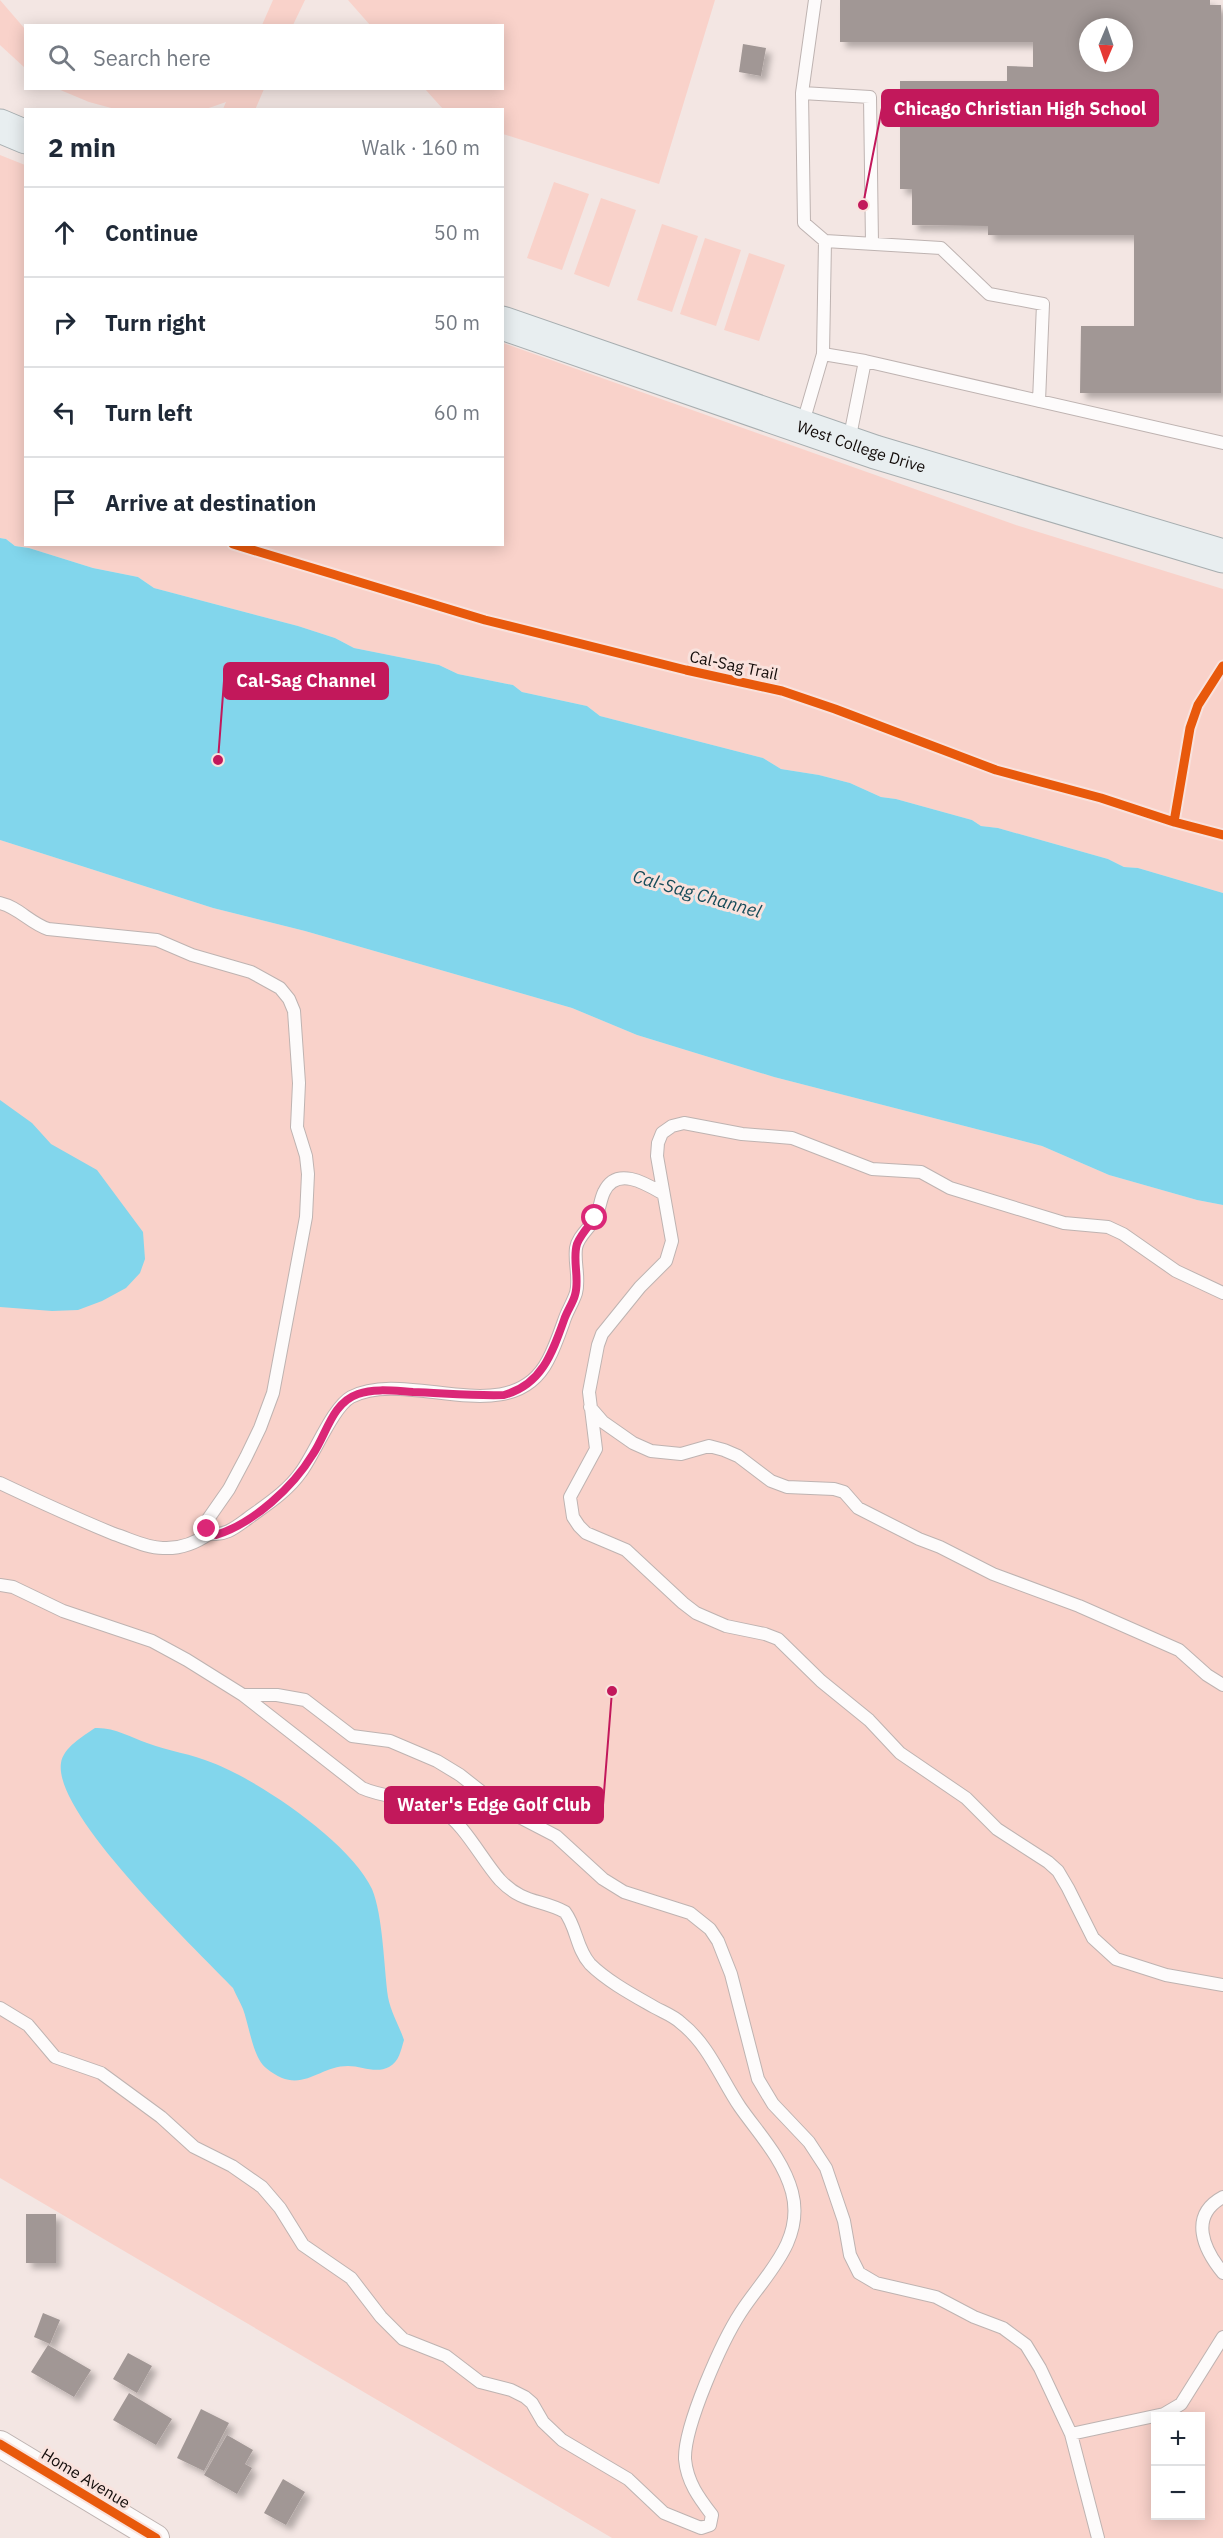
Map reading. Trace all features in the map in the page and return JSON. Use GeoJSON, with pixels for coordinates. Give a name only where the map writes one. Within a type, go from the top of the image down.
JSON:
{"type":"FeatureCollection","features":[{"type":"Feature","properties":{"kind":"main road"},"geometry":{"type":"LineString","coordinates":[[0,126],[24,136]]}},
{"type":"Feature","properties":{"kind":"main road","name":"West College Drive"},"geometry":{"type":"LineString","coordinates":[[504,324],[848,442],[1223,556]]}},
{"type":"Feature","properties":{"kind":"street","name":"Home Avenue"},"geometry":{"type":"LineString","coordinates":[[0,2444],[156,2538]]}},
{"type":"Feature","properties":{"kind":"lane"},"geometry":{"type":"LineString","coordinates":[[815,0],[802,93],[804,223],[825,241],[941,248],[989,294],[1042,304],[1039,401]]}},
{"type":"Feature","properties":{"kind":"lane"},"geometry":{"type":"LineString","coordinates":[[802,93],[870,97],[872,244]]}},
{"type":"Feature","properties":{"kind":"lane"},"geometry":{"type":"LineString","coordinates":[[802,426],[823,354],[825,241]]}},
{"type":"Feature","properties":{"kind":"lane"},"geometry":{"type":"LineString","coordinates":[[823,354],[865,361],[1223,443]]}},
{"type":"Feature","properties":{"kind":"lane"},"geometry":{"type":"LineString","coordinates":[[848,442],[865,361]]}},
{"type":"Feature","properties":{"kind":"lane"},"geometry":{"type":"LineString","coordinates":[[0,903],[12,908],[34,924],[48,929],[157,940],[192,955],[251,972],[280,988],[289,999],[294,1011],[299,1083],[297,1127],[306,1156],[308,1174],[306,1217],[273,1393],[246,1457],[229,1489],[206,1522],[210,1533]]}},
{"type":"Feature","properties":{"kind":"lane"},"geometry":{"type":"LineString","coordinates":[[1223,1293],[1176,1271],[1123,1234],[1108,1227],[1064,1223],[950,1188],[921,1172],[872,1168],[783,1136],[742,1134],[684,1123],[672,1126],[662,1133],[658,1143],[662,1194],[670,1226],[670,1251],[666,1261],[640,1287],[603,1334],[598,1345],[589,1392],[596,1449],[570,1497],[573,1517],[586,1533],[626,1550],[683,1603],[703,1617],[726,1626],[765,1634],[784,1644],[821,1681],[869,1720],[900,1754],[966,1798],[998,1829],[1048,1862],[1068,1888],[1093,1938],[1116,1959],[1166,1975],[1223,1985]]}},
{"type":"Feature","properties":{"kind":"lane"},"geometry":{"type":"LineString","coordinates":[[210,1533],[216,1535],[232,1530],[284,1491],[300,1474],[315,1452],[338,1407],[349,1398],[360,1393],[382,1390],[504,1395],[529,1384],[540,1374],[548,1360],[576,1294],[576,1247],[581,1236],[595,1218],[607,1185],[614,1180],[635,1179],[662,1194]]}},
{"type":"Feature","properties":{"kind":"lane"},"geometry":{"type":"LineString","coordinates":[[590,1407],[603,1422],[633,1443],[651,1451],[681,1454],[709,1446],[738,1456],[771,1481],[787,1487],[834,1489],[844,1492],[858,1508],[993,1574],[1080,1606],[1179,1650],[1207,1675],[1223,1685]]}},
{"type":"Feature","properties":{"kind":"lane"},"geometry":{"type":"LineString","coordinates":[[0,1483],[66,1515],[142,1544],[161,1548],[177,1548],[200,1540],[210,1533]]}},
{"type":"Feature","properties":{"kind":"lane"},"geometry":{"type":"LineString","coordinates":[[0,1585],[13,1587],[73,1615],[152,1641],[243,1695],[362,1788],[442,1811],[452,1820],[501,1881],[528,1900],[565,1912],[574,1929],[576,1942],[591,1965],[623,1989],[680,2021],[707,2050],[741,2108],[777,2158],[792,2193],[795,2219],[792,2233],[772,2271],[740,2313],[716,2360],[707,2379],[686,2446],[685,2458],[690,2481],[712,2516],[710,2525],[700,2528],[664,2513],[628,2479],[562,2440],[543,2422],[532,2403],[525,2397],[511,2390],[480,2382],[446,2356],[403,2339],[381,2317],[351,2278],[315,2256],[303,2245],[280,2208],[262,2187],[232,2166],[194,2147],[161,2117],[101,2073],[55,2057],[28,2025],[0,2008]]}},
{"type":"Feature","properties":{"kind":"lane"},"geometry":{"type":"LineString","coordinates":[[243,1695],[277,1695],[305,1700],[316,1706],[339,1728],[352,1736],[390,1741],[437,1761],[460,1775],[502,1808],[569,1845],[590,1869],[617,1887],[690,1913],[702,1921],[718,1941],[724,1956],[748,2047],[764,2092],[809,2142],[826,2168],[844,2221],[850,2255],[859,2273],[876,2283],[936,2297],[1013,2334],[1026,2345],[1041,2368],[1071,2434],[1098,2538]]}},
{"type":"Feature","properties":{"kind":"lane"},"geometry":{"type":"LineString","coordinates":[[1223,2198],[1208,2211],[1203,2222],[1202,2234],[1205,2247],[1223,2273]]}},
{"type":"Feature","properties":{"kind":"lane"},"geometry":{"type":"LineString","coordinates":[[1071,2434],[1174,2410],[1181,2404],[1223,2337]]}},
{"type":"Feature","properties":{"kind":"shaded area"},"geometry":{"type":"Polygon","coordinates":[[[0,0],[24,28],[24,67],[0,45],[0,0]]]}},
{"type":"Feature","properties":{"kind":"shaded area"},"geometry":{"type":"Polygon","coordinates":[[[273,0],[305,0],[293,24],[262,24],[273,0]]]}},
{"type":"Feature","properties":{"kind":"shaded area"},"geometry":{"type":"Polygon","coordinates":[[[348,0],[715,0],[659,184],[504,134],[504,108],[442,108],[426,90],[504,90],[504,24],[369,24],[348,0]]]}},
{"type":"Feature","properties":{"kind":"shaded area"},"geometry":{"type":"Polygon","coordinates":[[[60,90],[264,90],[256,108],[223,108],[226,102],[209,108],[111,108],[60,90]]]}},
{"type":"Feature","properties":{"kind":"shaded area"},"geometry":{"type":"Polygon","coordinates":[[[0,155],[24,165],[24,546],[504,546],[504,343],[1019,526],[1223,589],[1223,893],[1138,868],[1124,867],[1108,859],[998,828],[981,826],[972,820],[881,797],[850,783],[781,769],[763,758],[600,716],[587,706],[522,692],[513,685],[458,674],[439,665],[354,648],[335,638],[298,626],[154,588],[138,577],[93,568],[29,548],[15,546],[6,539],[0,538],[0,155]]]}},
{"type":"Feature","properties":{"kind":"shaded area"},"geometry":{"type":"Polygon","coordinates":[[[554,182],[589,194],[562,270],[527,258],[554,182]]]}},
{"type":"Feature","properties":{"kind":"shaded area"},"geometry":{"type":"Polygon","coordinates":[[[601,198],[636,210],[609,287],[574,274],[601,198]]]}},
{"type":"Feature","properties":{"kind":"shaded area"},"geometry":{"type":"Polygon","coordinates":[[[662,224],[698,236],[672,312],[637,300],[662,224]]]}},
{"type":"Feature","properties":{"kind":"shaded area"},"geometry":{"type":"Polygon","coordinates":[[[705,238],[741,250],[716,326],[680,314],[705,238]]]}},
{"type":"Feature","properties":{"kind":"shaded area"},"geometry":{"type":"Polygon","coordinates":[[[749,253],[785,265],[759,341],[724,330],[749,253]]]}},
{"type":"Feature","properties":{"kind":"shaded area"},"geometry":{"type":"Polygon","coordinates":[[[0,840],[213,908],[305,931],[572,1008],[637,1035],[774,1077],[1042,1146],[1109,1175],[1223,1205],[1223,2538],[612,2538],[0,2178],[0,840]]]}},
{"type":"Feature","properties":{"kind":"water"},"geometry":{"type":"Polygon","coordinates":[[[0,538],[6,539],[15,546],[29,548],[93,568],[138,577],[154,588],[298,626],[335,638],[354,648],[439,665],[458,674],[513,685],[522,692],[587,706],[600,716],[763,758],[781,769],[850,783],[881,797],[972,820],[981,826],[998,828],[1108,859],[1124,867],[1138,868],[1223,893],[1223,1205],[1109,1175],[1042,1146],[774,1077],[637,1035],[572,1008],[305,931],[213,908],[0,840],[0,538]]]}},
{"type":"Feature","properties":{"kind":"water"},"geometry":{"type":"Polygon","coordinates":[[[0,1100],[32,1123],[51,1144],[97,1170],[143,1232],[145,1259],[140,1273],[126,1288],[102,1301],[78,1310],[52,1311],[0,1307],[0,1100]]]}},
{"type":"Feature","properties":{"kind":"water"},"geometry":{"type":"Polygon","coordinates":[[[95,1728],[115,1731],[155,1746],[205,1760],[232,1772],[278,1799],[345,1852],[372,1889],[379,1913],[388,1997],[404,2040],[399,2055],[392,2065],[379,2070],[337,2067],[299,2080],[289,2080],[278,2076],[266,2068],[258,2057],[243,2009],[233,1988],[130,1880],[102,1847],[79,1814],[65,1786],[61,1763],[65,1752],[95,1728]]]}},
{"type":"Feature","properties":{"kind":"building"},"geometry":{"type":"Polygon","coordinates":[[[840,0],[1210,0],[1210,5],[1221,5],[1221,393],[1080,393],[1081,326],[1134,326],[1134,235],[988,235],[988,226],[912,225],[912,189],[900,189],[900,81],[1007,81],[1007,66],[1033,67],[1033,42],[840,42],[840,0]]]}},
{"type":"Feature","properties":{"kind":"building"},"geometry":{"type":"Polygon","coordinates":[[[743,44],[766,48],[761,76],[739,72],[743,44]]]}},
{"type":"Feature","properties":{"kind":"building"},"geometry":{"type":"Polygon","coordinates":[[[26,2214],[56,2214],[56,2263],[26,2263],[26,2214]]]}},
{"type":"Feature","properties":{"kind":"building"},"geometry":{"type":"Polygon","coordinates":[[[43,2313],[60,2320],[50,2344],[34,2337],[43,2313]]]}},
{"type":"Feature","properties":{"kind":"building"},"geometry":{"type":"Polygon","coordinates":[[[48,2345],[91,2370],[74,2397],[31,2372],[48,2345]]]}},
{"type":"Feature","properties":{"kind":"building"},"geometry":{"type":"Polygon","coordinates":[[[128,2353],[152,2366],[137,2393],[113,2379],[128,2353]]]}},
{"type":"Feature","properties":{"kind":"building"},"geometry":{"type":"Polygon","coordinates":[[[129,2393],[172,2419],[156,2445],[113,2420],[129,2393]]]}},
{"type":"Feature","properties":{"kind":"building"},"geometry":{"type":"Polygon","coordinates":[[[201,2409],[229,2423],[204,2471],[177,2458],[201,2409]]]}},
{"type":"Feature","properties":{"kind":"building"},"geometry":{"type":"Polygon","coordinates":[[[227,2435],[253,2450],[245,2464],[252,2468],[237,2494],[204,2475],[227,2435]]]}},
{"type":"Feature","properties":{"kind":"building"},"geometry":{"type":"Polygon","coordinates":[[[283,2479],[305,2492],[286,2525],[264,2513],[283,2479]]]}},
{"type":"Feature","properties":{"kind":"cycle path","name":"Cal-Sag Trail"},"geometry":{"type":"LineString","coordinates":[[240,546],[485,620],[686,670],[782,691],[996,770],[1101,798],[1223,835]]}},
{"type":"Feature","properties":{"kind":"cycle path"},"geometry":{"type":"LineString","coordinates":[[1174,822],[1190,728],[1198,705],[1223,666]]}},
{"type":"Feature","properties":{"kind":"cycle path"},"geometry":{"type":"LineString","coordinates":[[0,2444],[156,2538]]}},
{"type":"Feature","properties":{"kind":"place","name":"Chicago Christian High School"},"geometry":{"type":"Point","coordinates":[863,205]}},
{"type":"Feature","properties":{"kind":"place","name":"Cal-Sag Channel"},"geometry":{"type":"Point","coordinates":[218,760]}},
{"type":"Feature","properties":{"kind":"place","name":"Water's Edge Golf Club"},"geometry":{"type":"Point","coordinates":[612,1691]}},
{"type":"Feature","properties":{"kind":"route"},"geometry":{"type":"LineString","coordinates":[[207,1529],[216,1535],[232,1530],[284,1491],[300,1474],[315,1452],[338,1407],[360,1393],[391,1390],[490,1396],[517,1391],[529,1384],[540,1374],[548,1360],[576,1294],[576,1247],[581,1236],[595,1218]]}}]}
